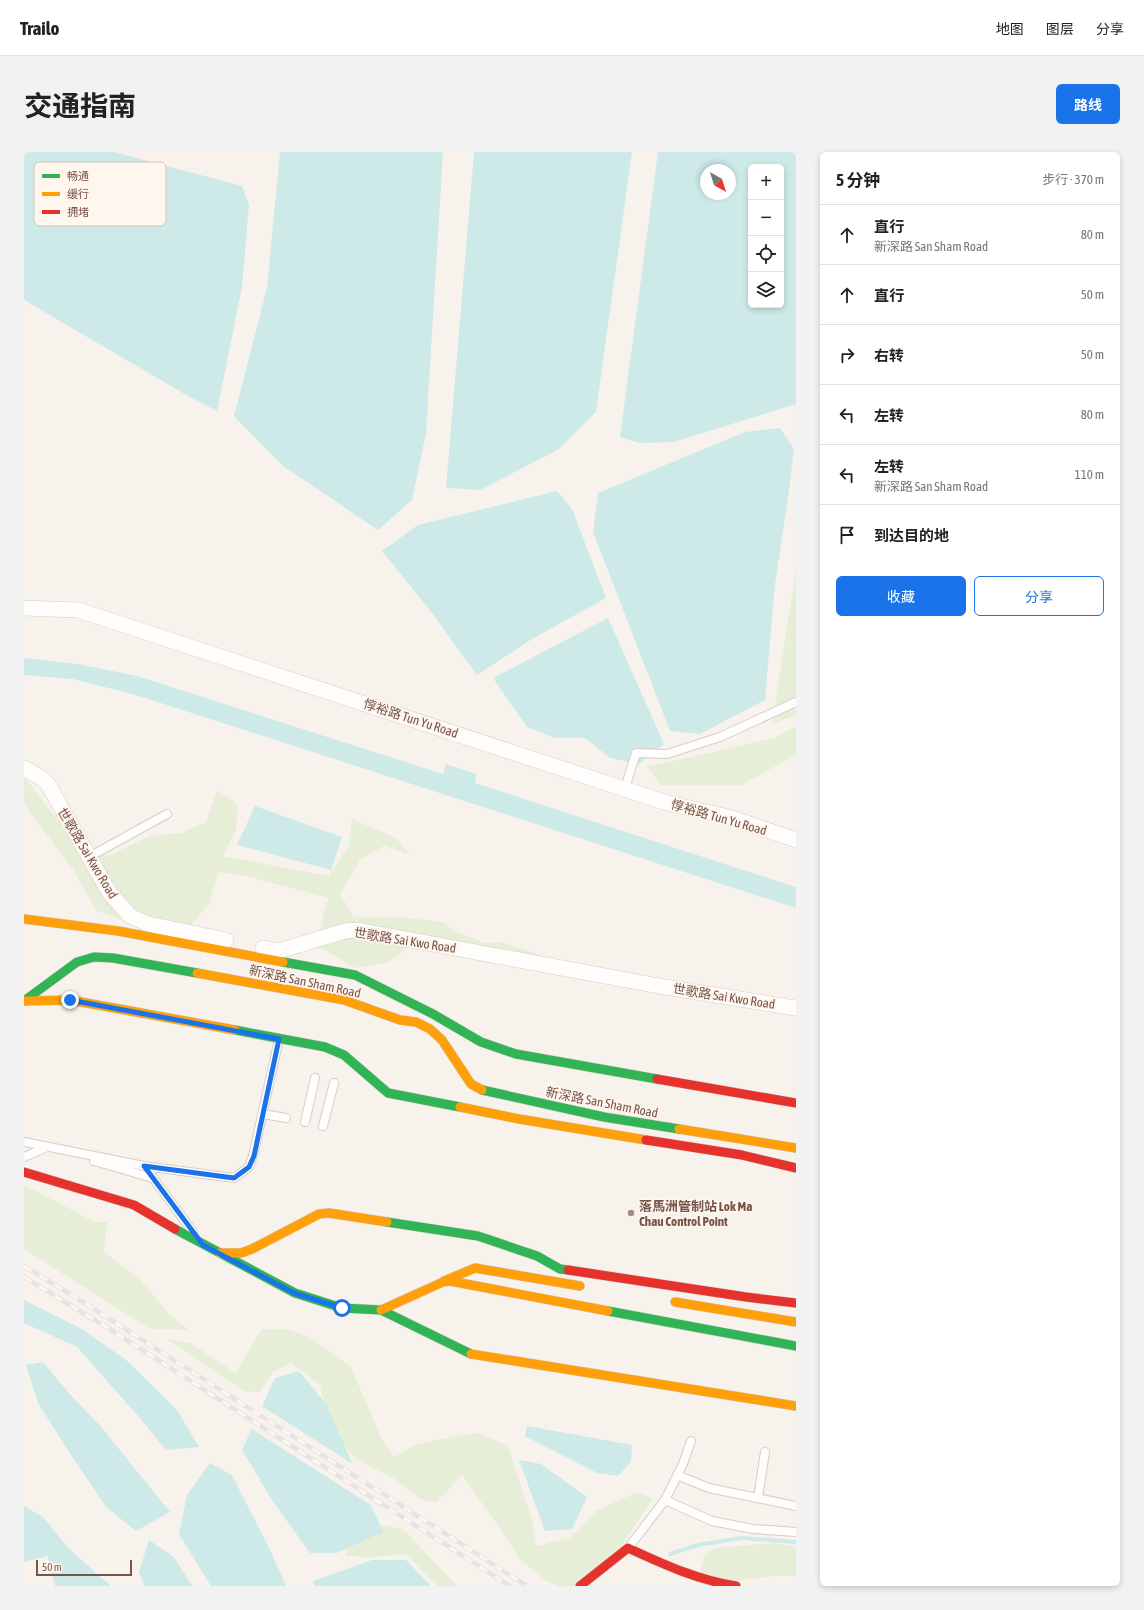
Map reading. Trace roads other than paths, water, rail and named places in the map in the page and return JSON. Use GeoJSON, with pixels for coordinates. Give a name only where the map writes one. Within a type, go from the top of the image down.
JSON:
{"type":"FeatureCollection","features":[{"type":"Feature","properties":{"kind":"main road","name":"新深路 San Sham Road"},"geometry":{"type":"LineString","coordinates":[[24,919],[118,931],[355,975],[433,1014],[481,1042],[516,1054],[796,1103]]}},
{"type":"Feature","properties":{"kind":"main road","name":"新深路 San Sham Road"},"geometry":{"type":"LineString","coordinates":[[24,1001],[77,962],[94,957],[113,958],[306,992],[344,1000],[400,1020],[416,1022],[430,1029],[442,1040],[471,1084],[480,1090],[604,1117],[796,1148]]}},
{"type":"Feature","properties":{"kind":"main road","name":"新深路 San Sham Road"},"geometry":{"type":"LineString","coordinates":[[24,1001],[70,1000],[325,1047],[344,1055],[388,1093],[519,1119],[742,1155],[796,1168]]}},
{"type":"Feature","properties":{"kind":"main road"},"geometry":{"type":"LineString","coordinates":[[24,1172],[134,1205],[203,1245],[294,1293],[342,1308],[381,1310],[468,1354],[796,1406]]}},
{"type":"Feature","properties":{"kind":"main road"},"geometry":{"type":"LineString","coordinates":[[220,1253],[241,1253],[252,1249],[319,1214],[329,1213],[478,1236],[537,1256],[560,1269],[796,1303]]}},
{"type":"Feature","properties":{"kind":"main road"},"geometry":{"type":"LineString","coordinates":[[381,1310],[475,1268],[593,1288]]}},
{"type":"Feature","properties":{"kind":"main road"},"geometry":{"type":"LineString","coordinates":[[443,1282],[450,1281],[796,1346]]}},
{"type":"Feature","properties":{"kind":"main road"},"geometry":{"type":"LineString","coordinates":[[663,1300],[796,1322]]}},
{"type":"Feature","properties":{"kind":"main road"},"geometry":{"type":"LineString","coordinates":[[580,1586],[628,1548],[694,1577],[736,1586]]}},
{"type":"Feature","properties":{"kind":"street","name":"惇裕路 Tun Yu Road"},"geometry":{"type":"LineString","coordinates":[[24,608],[78,610],[664,802],[732,818],[796,840]]}},
{"type":"Feature","properties":{"kind":"street","name":"世歌路 Sai Kwo Road"},"geometry":{"type":"LineString","coordinates":[[24,768],[43,779],[49,786],[109,892],[120,906],[130,916],[148,924],[279,951],[345,931],[357,930],[658,986],[796,1008]]}},
{"type":"Feature","properties":{"kind":"lane"},"geometry":{"type":"LineString","coordinates":[[625,788],[636,753],[667,754],[720,737],[796,702]]}},
{"type":"Feature","properties":{"kind":"lane"},"geometry":{"type":"LineString","coordinates":[[89,857],[167,814]]}},
{"type":"Feature","properties":{"kind":"lane"},"geometry":{"type":"LineString","coordinates":[[24,1142],[144,1166],[234,1178],[249,1167],[254,1156],[279,1039]]}},
{"type":"Feature","properties":{"kind":"lane"},"geometry":{"type":"LineString","coordinates":[[304,1122],[315,1078]]}},
{"type":"Feature","properties":{"kind":"lane"},"geometry":{"type":"LineString","coordinates":[[323,1126],[334,1083]]}},
{"type":"Feature","properties":{"kind":"lane"},"geometry":{"type":"LineString","coordinates":[[263,1114],[286,1118]]}},
{"type":"Feature","properties":{"kind":"lane"},"geometry":{"type":"LineString","coordinates":[[24,1157],[46,1147],[153,1178]]}},
{"type":"Feature","properties":{"kind":"lane"},"geometry":{"type":"LineString","coordinates":[[144,1166],[203,1245]]}},
{"type":"Feature","properties":{"kind":"lane"},"geometry":{"type":"LineString","coordinates":[[628,1548],[665,1500],[678,1475],[691,1442]]}},
{"type":"Feature","properties":{"kind":"lane"},"geometry":{"type":"LineString","coordinates":[[758,1498],[765,1452]]}},
{"type":"Feature","properties":{"kind":"lane"},"geometry":{"type":"LineString","coordinates":[[678,1475],[709,1488],[796,1506]]}},
{"type":"Feature","properties":{"kind":"lane"},"geometry":{"type":"LineString","coordinates":[[665,1500],[712,1521],[753,1529],[796,1532]]}},
{"type":"Feature","properties":{"kind":"water"},"geometry":{"type":"Polygon","coordinates":[[[24,152],[114,152],[152,162],[34,162],[34,226],[166,226],[166,166],[242,186],[249,205],[242,287],[217,411],[188,396],[24,300],[24,152]]]}},
{"type":"Feature","properties":{"kind":"water"},"geometry":{"type":"Polygon","coordinates":[[[280,152],[443,152],[426,433],[412,500],[378,530],[283,466],[234,416],[267,288],[280,152]]]}},
{"type":"Feature","properties":{"kind":"water"},"geometry":{"type":"Polygon","coordinates":[[[474,152],[632,152],[596,412],[559,449],[480,490],[446,488],[474,152]]]}},
{"type":"Feature","properties":{"kind":"water"},"geometry":{"type":"Polygon","coordinates":[[[658,152],[796,152],[796,404],[674,442],[639,443],[620,437],[658,152]]]}},
{"type":"Feature","properties":{"kind":"water"},"geometry":{"type":"Polygon","coordinates":[[[780,428],[794,449],[775,584],[765,700],[700,734],[670,731],[593,532],[598,493],[745,432],[780,428]]]}},
{"type":"Feature","properties":{"kind":"water"},"geometry":{"type":"Polygon","coordinates":[[[557,491],[572,509],[606,598],[532,639],[477,675],[429,609],[382,551],[418,525],[557,491]]]}},
{"type":"Feature","properties":{"kind":"water"},"geometry":{"type":"Polygon","coordinates":[[[608,618],[664,744],[639,764],[610,758],[585,738],[555,738],[527,727],[493,678],[608,618]]]}},
{"type":"Feature","properties":{"kind":"water"},"geometry":{"type":"Polygon","coordinates":[[[24,658],[78,664],[137,676],[443,774],[446,764],[476,774],[475,783],[796,887],[796,908],[136,695],[73,679],[24,675],[24,658]]]}},
{"type":"Feature","properties":{"kind":"water"},"geometry":{"type":"Polygon","coordinates":[[[255,806],[342,837],[331,870],[237,845],[255,806]]]}},
{"type":"Feature","properties":{"kind":"water"},"geometry":{"type":"Polygon","coordinates":[[[24,1300],[82,1329],[126,1360],[177,1410],[199,1447],[166,1450],[77,1347],[24,1323],[24,1300]]]}},
{"type":"Feature","properties":{"kind":"water"},"geometry":{"type":"Polygon","coordinates":[[[43,1362],[67,1391],[102,1428],[170,1512],[136,1531],[107,1508],[38,1403],[26,1365],[43,1362]]]}},
{"type":"Feature","properties":{"kind":"water"},"geometry":{"type":"Polygon","coordinates":[[[299,1371],[326,1404],[383,1532],[337,1553],[310,1553],[272,1500],[242,1450],[275,1378],[299,1371]]]}},
{"type":"Feature","properties":{"kind":"water"},"geometry":{"type":"Polygon","coordinates":[[[527,1426],[632,1445],[631,1462],[618,1476],[597,1473],[525,1436],[527,1426]]]}},
{"type":"Feature","properties":{"kind":"water"},"geometry":{"type":"Polygon","coordinates":[[[519,1460],[541,1464],[587,1497],[572,1529],[545,1531],[519,1460]]]}},
{"type":"Feature","properties":{"kind":"water"},"geometry":{"type":"Polygon","coordinates":[[[210,1463],[232,1475],[271,1552],[286,1586],[211,1586],[179,1534],[187,1495],[210,1463]]]}},
{"type":"Feature","properties":{"kind":"water"},"geometry":{"type":"Polygon","coordinates":[[[24,1506],[43,1517],[68,1548],[111,1586],[55,1586],[48,1556],[24,1562],[24,1506]]]}},
{"type":"Feature","properties":{"kind":"water"},"geometry":{"type":"Polygon","coordinates":[[[149,1540],[174,1557],[192,1586],[145,1586],[139,1572],[149,1540]]]}},
{"type":"Feature","properties":{"kind":"water"},"geometry":{"type":"Polygon","coordinates":[[[372,1560],[406,1560],[431,1586],[314,1586],[313,1581],[372,1560]]]}},
{"type":"Feature","properties":{"kind":"waterway"},"geometry":{"type":"LineString","coordinates":[[670,1554],[698,1545],[741,1538],[796,1542]]}},
{"type":"Feature","properties":{"kind":"railway"},"geometry":{"type":"LineString","coordinates":[[24,1266],[83,1302],[527,1586]]}},
{"type":"Feature","properties":{"kind":"railway"},"geometry":{"type":"LineString","coordinates":[[24,1277],[108,1328],[510,1586]]}},
{"type":"Feature","properties":{"kind":"place","name":"落馬洲管制站 Lok Ma Chau Control Point"},"geometry":{"type":"Point","coordinates":[631,1213]}}]}
